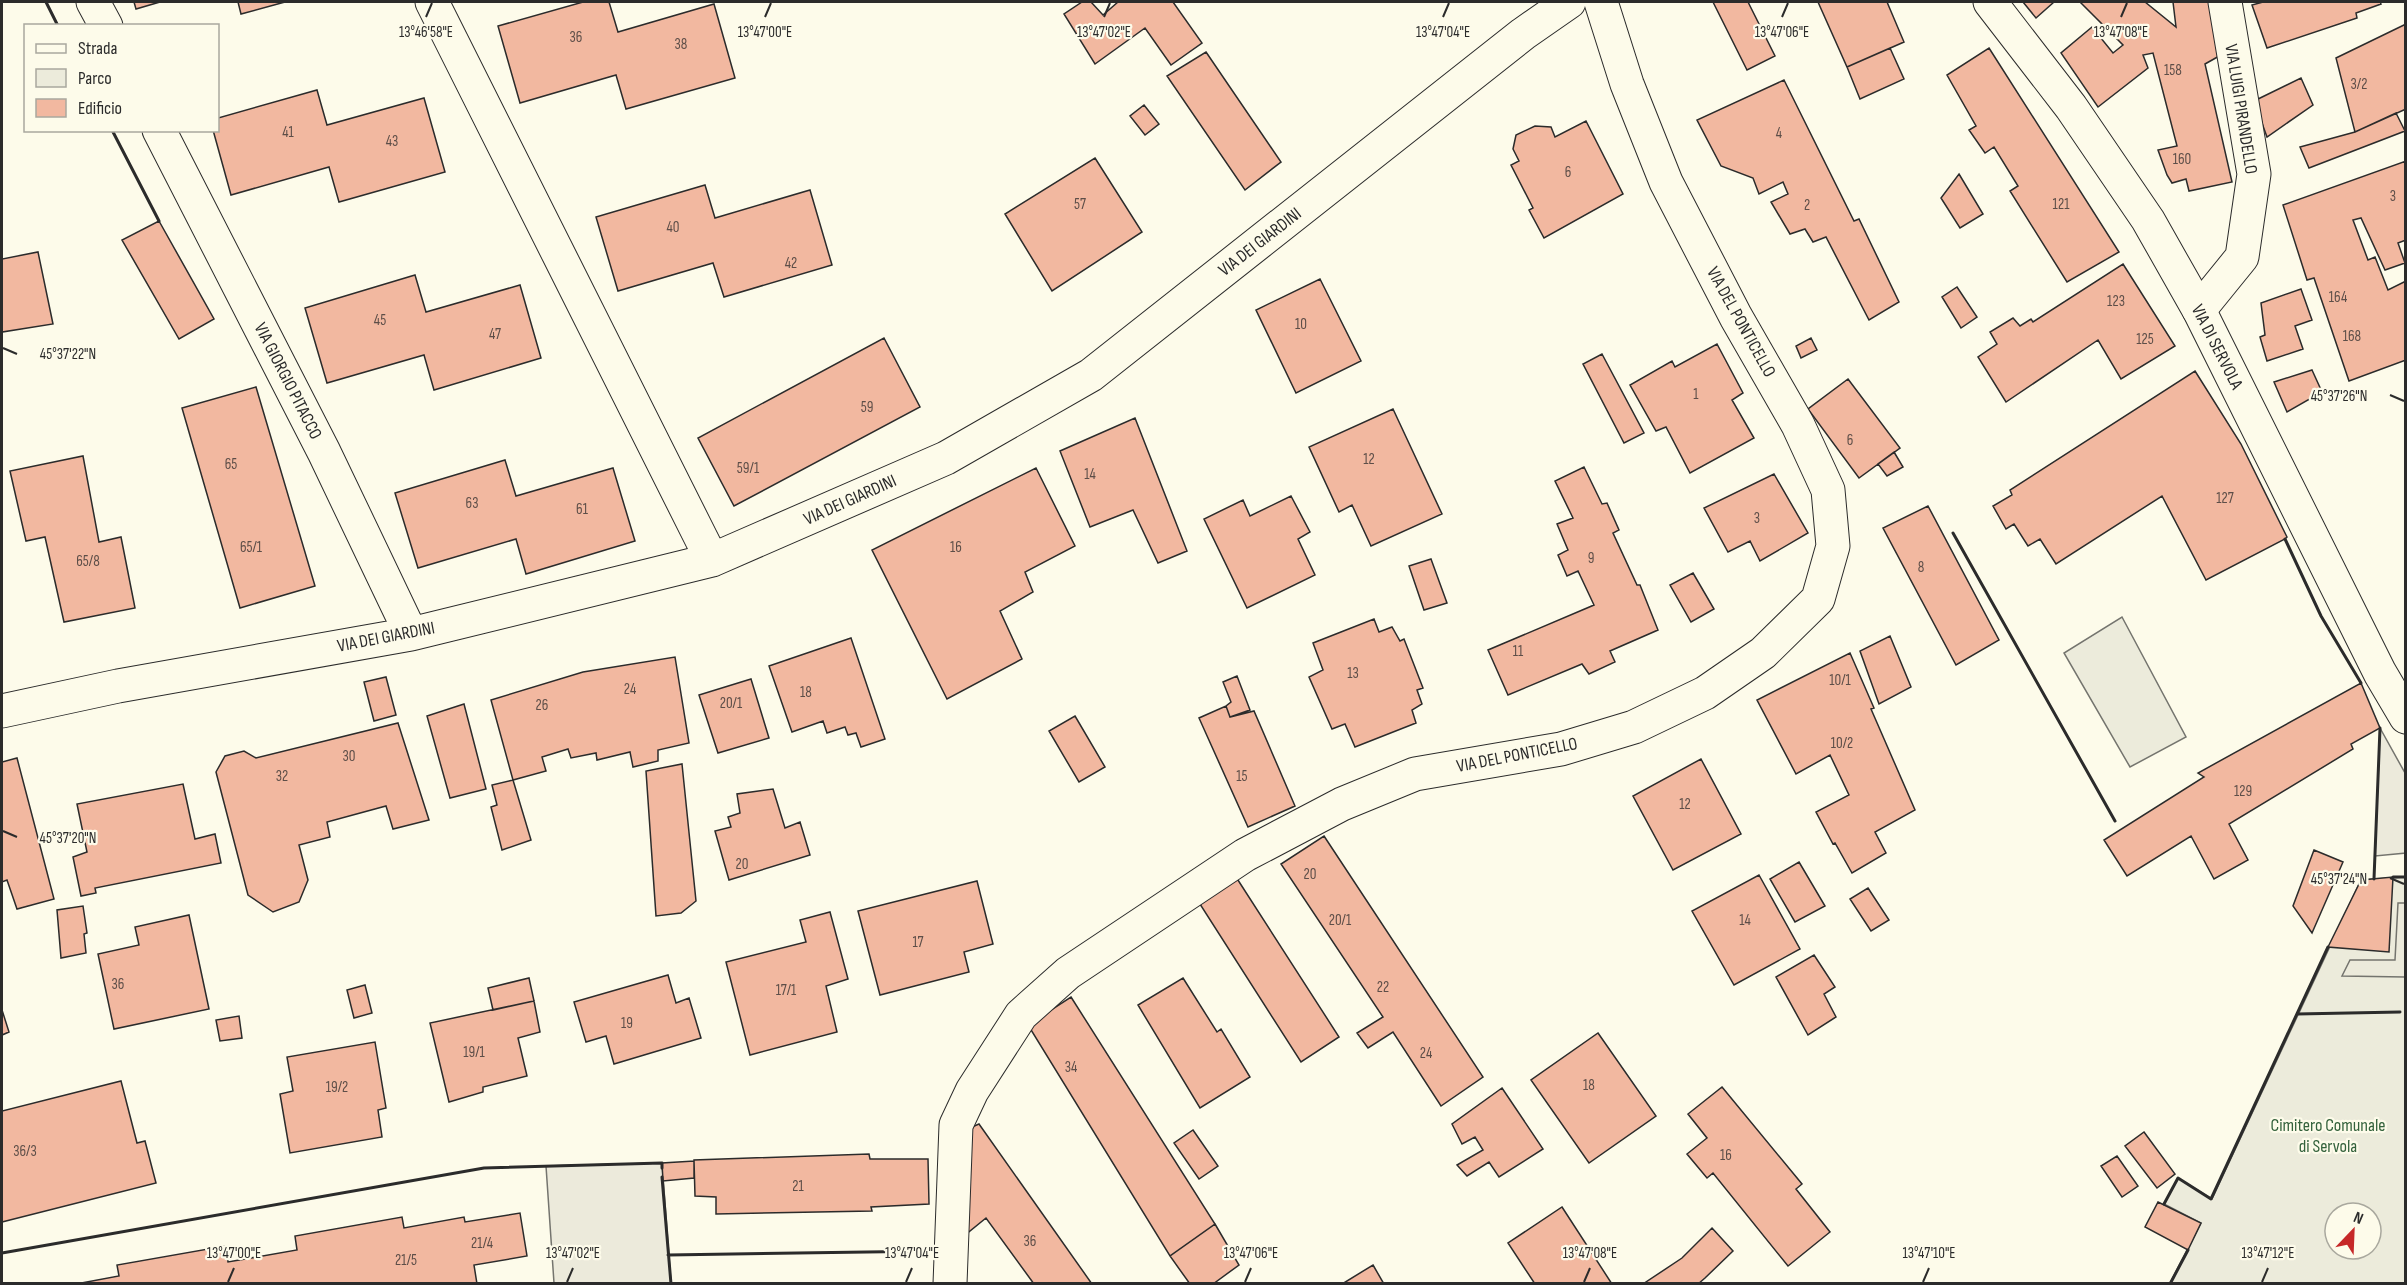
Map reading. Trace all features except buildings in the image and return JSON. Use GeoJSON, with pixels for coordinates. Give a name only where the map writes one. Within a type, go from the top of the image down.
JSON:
{"type":"FeatureCollection","features":[{"type":"Feature","properties":{"kind":"street"},"geometry":{"type":"LineString","coordinates":[[93,2],[105,24]]}},
{"type":"Feature","properties":{"kind":"street"},"geometry":{"type":"LineString","coordinates":[[432,2],[712,560]]}},
{"type":"Feature","properties":{"kind":"street","name":"VIA DEI GIARDINI"},"geometry":{"type":"LineString","coordinates":[[2,711],[118,686],[411,634],[712,560],[946,458],[1091,375],[1514,42],[1569,2]]}},
{"type":"Feature","properties":{"kind":"street","name":"VIA DEL PONTICELLO"},"geometry":{"type":"LineString","coordinates":[[950,1284],[956,1125],[972,1091],[1021,1015],[1068,973],[1245,855],[1342,804],[1415,774],[1561,749],[1634,727],[1705,693],[1763,653],[1818,599],[1833,546],[1828,490],[1798,425],[1736,317],[1666,182],[1627,84],[1601,2]]}},
{"type":"Feature","properties":{"kind":"street","name":"VIA DI SERVOLA"},"geometry":{"type":"LineString","coordinates":[[1990,2],[2071,107],[2148,220],[2199,310],[2374,663],[2406,717]]}},
{"type":"Feature","properties":{"kind":"street","name":"VIA LUIGI PIRANDELLO"},"geometry":{"type":"LineString","coordinates":[[2199,310],[2242,257],[2254,174],[2224,2]]}},
{"type":"Feature","properties":{"kind":"street","name":"VIA GIORGIO PITACCO"},"geometry":{"type":"LineString","coordinates":[[160,132],[324,452],[411,634]]}},
{"type":"Feature","properties":{"kind":"green space"},"geometry":{"type":"Polygon","coordinates":[[[2122,617],[2186,737],[2130,767],[2064,653],[2122,617]]]}},
{"type":"Feature","properties":{"kind":"green space","name":"Cimitero Comunale di Servola"},"geometry":{"type":"Polygon","coordinates":[[[2405,877],[2405,1283],[2170,1283],[2201,1223],[2164,1204],[2178,1178],[2212,1199],[2361,880],[2405,877]]]}},
{"type":"Feature","properties":{"kind":"shaded area"},"geometry":{"type":"Polygon","coordinates":[[[2380,728],[2405,773],[2406,853],[2375,856],[2380,728]]]}},
{"type":"Feature","properties":{"kind":"shaded area"},"geometry":{"type":"Polygon","coordinates":[[[2398,903],[2405,903],[2405,977],[2342,976],[2350,960],[2395,960],[2398,903]]]}},
{"type":"Feature","properties":{"kind":"shaded area"},"geometry":{"type":"Polygon","coordinates":[[[662,1163],[671,1283],[554,1283],[546,1166],[662,1163]]]}},
{"type":"Feature","properties":{"kind":"wall"},"geometry":{"type":"LineString","coordinates":[[46,2],[57,24]]}},
{"type":"Feature","properties":{"kind":"wall"},"geometry":{"type":"LineString","coordinates":[[113,132],[159,221]]}},
{"type":"Feature","properties":{"kind":"wall"},"geometry":{"type":"LineString","coordinates":[[1953,533],[2115,821]]}},
{"type":"Feature","properties":{"kind":"wall"},"geometry":{"type":"LineString","coordinates":[[2285,539],[2321,616],[2361,683]]}},
{"type":"Feature","properties":{"kind":"wall"},"geometry":{"type":"LineString","coordinates":[[2374,879],[2380,728]]}},
{"type":"Feature","properties":{"kind":"wall"},"geometry":{"type":"LineString","coordinates":[[2393,877],[2406,877]]}},
{"type":"Feature","properties":{"kind":"wall"},"geometry":{"type":"LineString","coordinates":[[2164,1204],[2178,1178],[2211,1199],[2328,947]]}},
{"type":"Feature","properties":{"kind":"wall"},"geometry":{"type":"LineString","coordinates":[[2297,1014],[2400,1012]]}},
{"type":"Feature","properties":{"kind":"wall"},"geometry":{"type":"LineString","coordinates":[[2,1253],[484,1168],[662,1163],[662,1168]]}},
{"type":"Feature","properties":{"kind":"wall"},"geometry":{"type":"LineString","coordinates":[[662,1177],[671,1284]]}},
{"type":"Feature","properties":{"kind":"wall"},"geometry":{"type":"LineString","coordinates":[[2170,1284],[2188,1250]]}},
{"type":"Feature","properties":{"kind":"wall"},"geometry":{"type":"LineString","coordinates":[[668,1255],[937,1251]]}}]}
